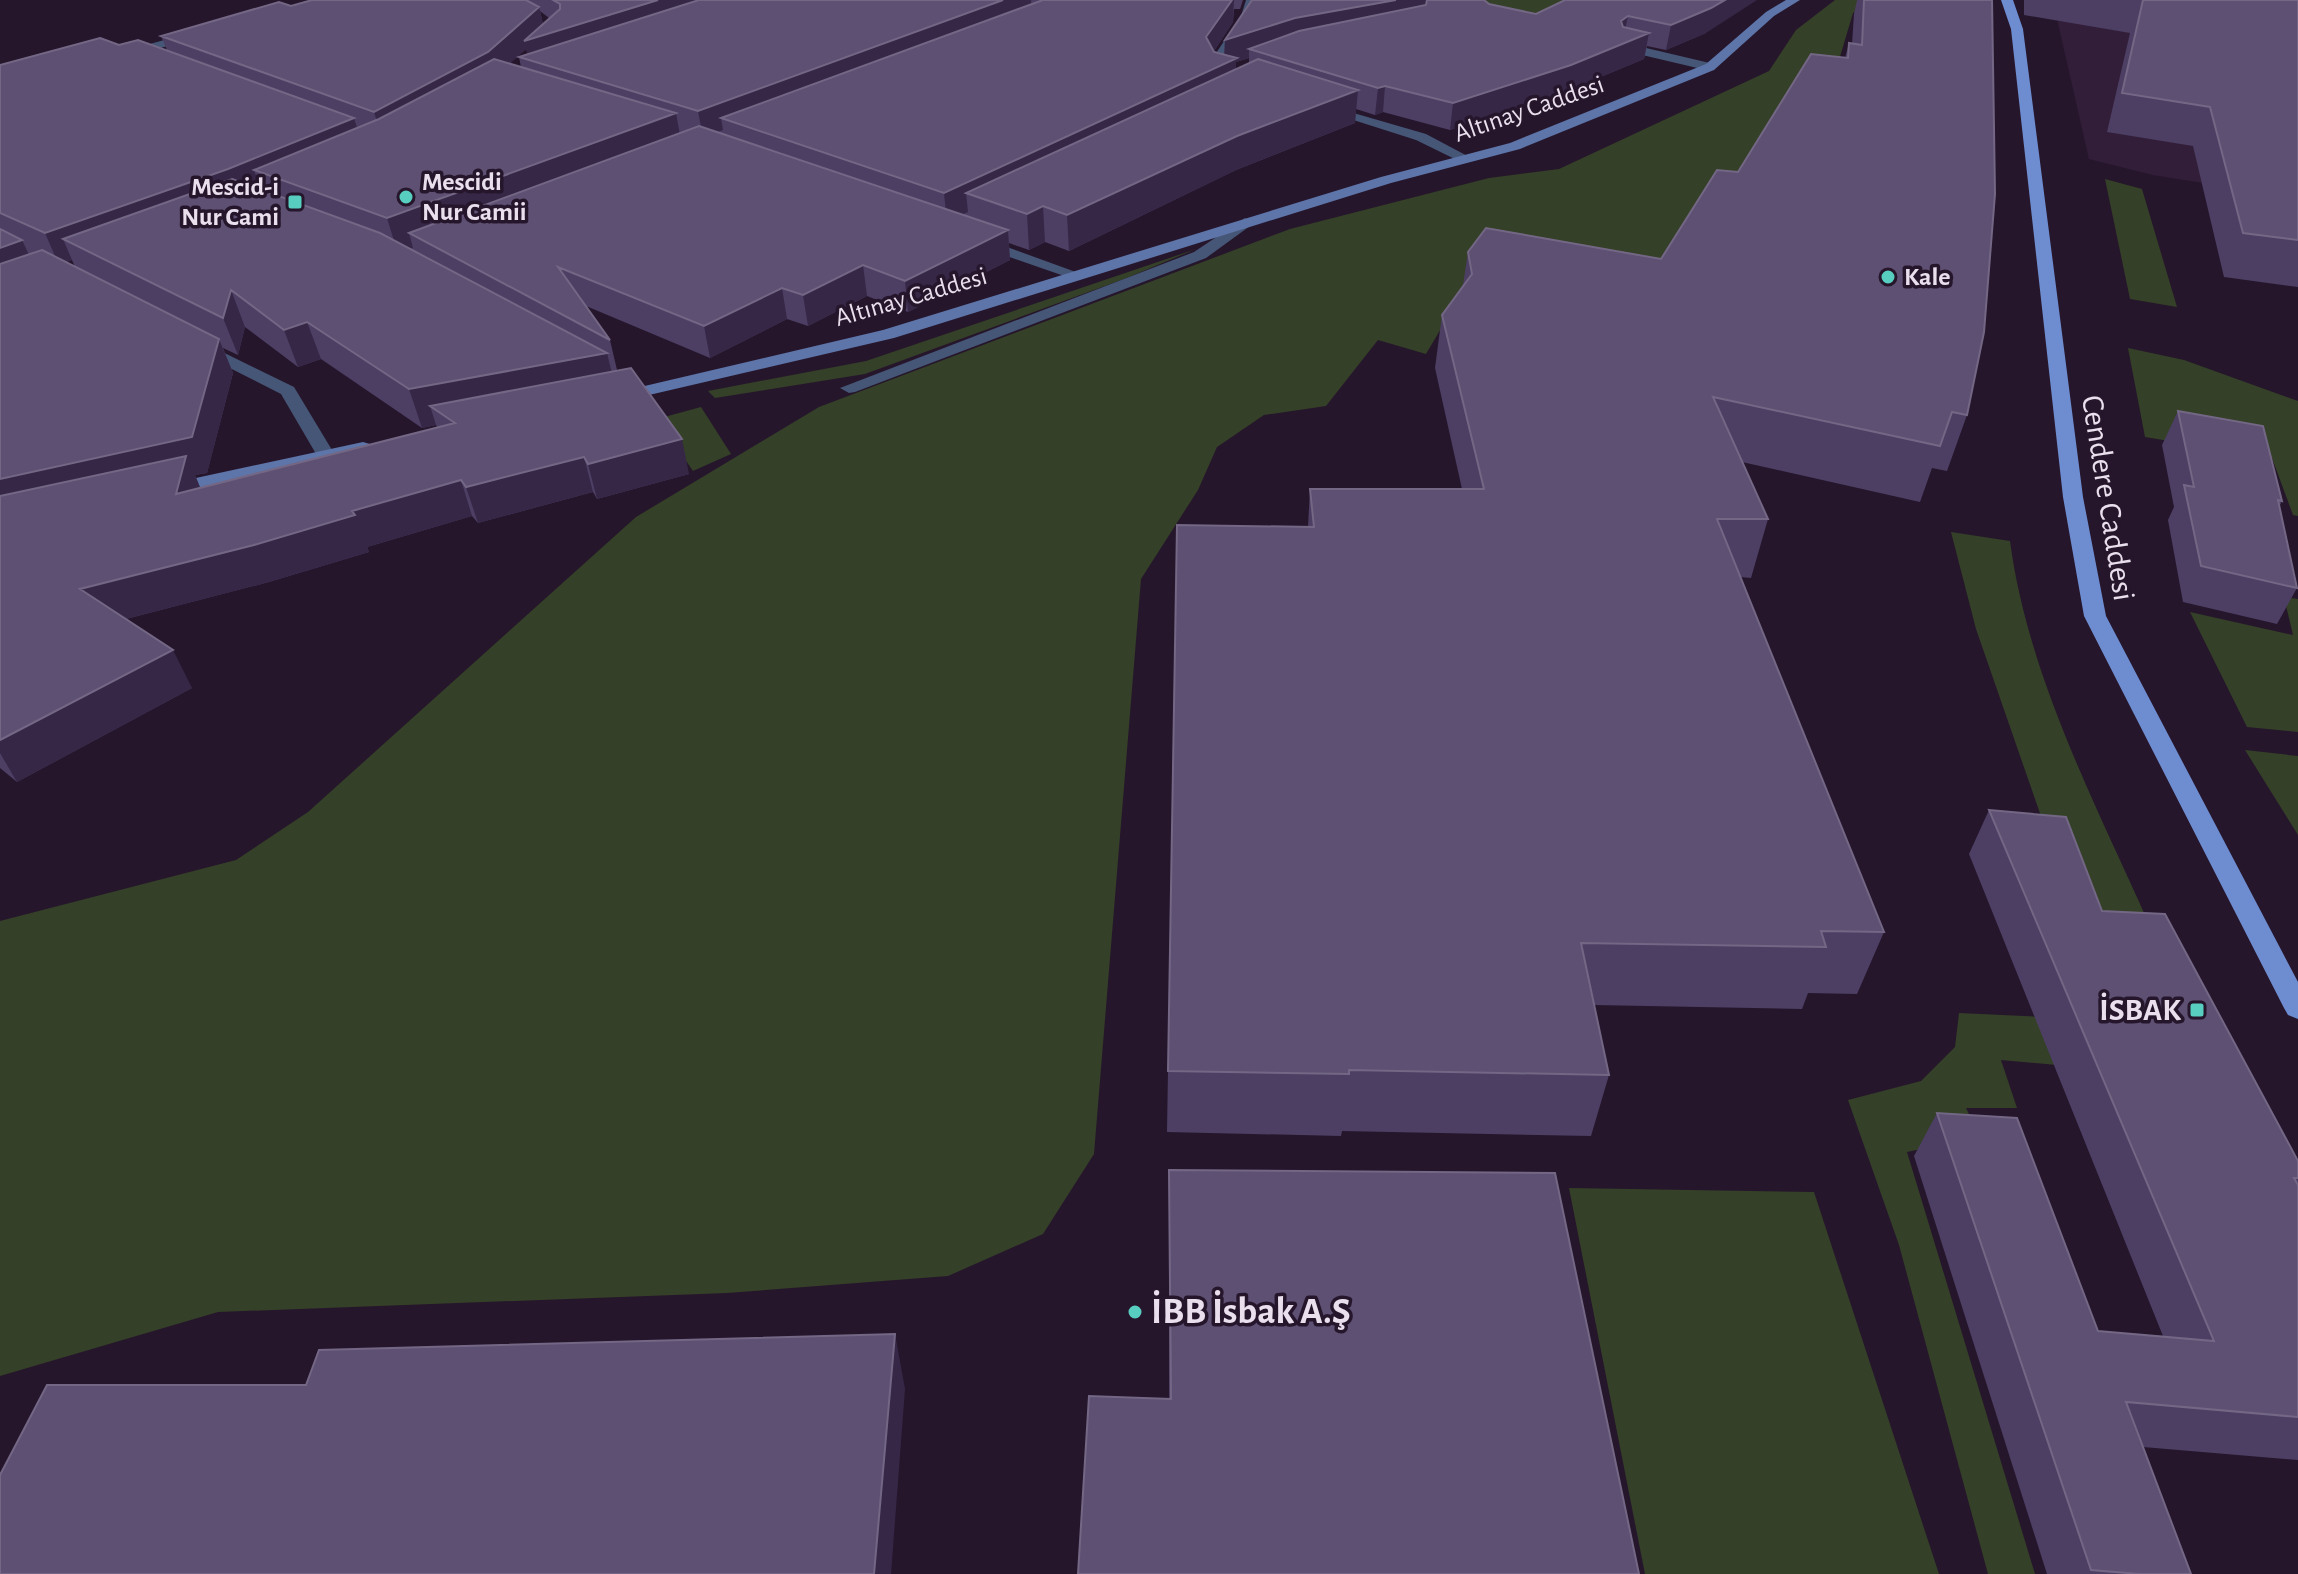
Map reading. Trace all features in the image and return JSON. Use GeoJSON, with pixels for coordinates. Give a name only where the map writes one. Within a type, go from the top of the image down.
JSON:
{"type":"FeatureCollection","features":[{"type":"Feature","properties":{"kind":"main road","name":"Cendere Caddesi"},"geometry":{"type":"LineString","coordinates":[[2007,0],[2017,29],[2073,497],[2095,616],[2298,1008]]}},
{"type":"Feature","properties":{"kind":"street"},"geometry":{"type":"LineString","coordinates":[[1235,75],[1218,72],[1214,65],[1247,16],[1252,0]]}},
{"type":"Feature","properties":{"kind":"street","name":"Altınay Caddesi"},"geometry":{"type":"LineString","coordinates":[[607,400],[888,334],[1245,223],[1468,160],[1598,115],[1710,67],[1770,14],[1794,0]]}},
{"type":"Feature","properties":{"kind":"street"},"geometry":{"type":"LineString","coordinates":[[1232,16],[1247,16]]}},
{"type":"Feature","properties":{"kind":"street"},"geometry":{"type":"LineString","coordinates":[[156,62],[120,53],[214,31]]}},
{"type":"Feature","properties":{"kind":"street"},"geometry":{"type":"LineString","coordinates":[[1625,47],[1710,67]]}},
{"type":"Feature","properties":{"kind":"street"},"geometry":{"type":"LineString","coordinates":[[1309,102],[1421,137],[1468,160]]}},
{"type":"Feature","properties":{"kind":"street"},"geometry":{"type":"LineString","coordinates":[[849,388],[1200,255],[1245,223]]}},
{"type":"Feature","properties":{"kind":"street"},"geometry":{"type":"LineString","coordinates":[[961,236],[1076,275]]}},
{"type":"Feature","properties":{"kind":"street"},"geometry":{"type":"LineString","coordinates":[[180,336],[288,391],[326,455]]}},
{"type":"Feature","properties":{"kind":"street"},"geometry":{"type":"LineString","coordinates":[[611,379],[638,394]]}},
{"type":"Feature","properties":{"kind":"street"},"geometry":{"type":"LineString","coordinates":[[155,493],[373,446]]}},
{"type":"Feature","properties":{"kind":"shaded area"},"geometry":{"type":"Polygon","coordinates":[[[2058,0],[2298,0],[2298,198],[2153,175],[2089,159],[2058,23],[2058,0]]]}},
{"type":"Feature","properties":{"kind":"green space"},"geometry":{"type":"Polygon","coordinates":[[[1436,0],[1599,0],[1549,18],[1436,0]]]}},
{"type":"Feature","properties":{"kind":"green space"},"geometry":{"type":"Polygon","coordinates":[[[1835,0],[1873,0],[1853,13],[1828,97],[1742,180],[1630,302],[1475,271],[1426,354],[1378,340],[1326,406],[1264,415],[1217,447],[1198,490],[1141,579],[1094,1154],[1043,1234],[948,1276],[727,1293],[218,1312],[0,1376],[0,921],[236,860],[308,812],[636,517],[819,407],[1290,229],[1489,178],[1559,169],[1769,71],[1796,30],[1835,0]]]}},
{"type":"Feature","properties":{"kind":"green space"},"geometry":{"type":"Polygon","coordinates":[[[2105,179],[2142,189],[2177,307],[2130,299],[2105,179]]]}},
{"type":"Feature","properties":{"kind":"green space"},"geometry":{"type":"Polygon","coordinates":[[[1196,249],[1124,279],[865,374],[715,398],[708,391],[866,361],[1196,249]]]}},
{"type":"Feature","properties":{"kind":"green space"},"geometry":{"type":"Polygon","coordinates":[[[2128,348],[2184,360],[2298,401],[2298,516],[2293,515],[2272,458],[2145,437],[2128,348]]]}},
{"type":"Feature","properties":{"kind":"green space"},"geometry":{"type":"Polygon","coordinates":[[[701,407],[731,454],[693,471],[657,419],[701,407]]]}},
{"type":"Feature","properties":{"kind":"green space"},"geometry":{"type":"Polygon","coordinates":[[[1951,532],[2010,541],[2033,647],[2051,698],[2092,800],[2160,949],[2085,943],[1976,629],[1951,532]]]}},
{"type":"Feature","properties":{"kind":"green space"},"geometry":{"type":"Polygon","coordinates":[[[2284,597],[2298,599],[2298,732],[2247,727],[2190,612],[2293,635],[2284,597]]]}},
{"type":"Feature","properties":{"kind":"green space"},"geometry":{"type":"Polygon","coordinates":[[[2245,750],[2298,756],[2298,835],[2245,750]]]}},
{"type":"Feature","properties":{"kind":"green space"},"geometry":{"type":"Polygon","coordinates":[[[1959,1013],[2168,1023],[2113,1070],[2001,1060],[2017,1108],[1966,1108],[1988,1153],[1926,1148],[1907,1152],[2035,1574],[1988,1574],[1899,1245],[1848,1100],[1921,1081],[1955,1047],[1959,1013]]]}},
{"type":"Feature","properties":{"kind":"green space"},"geometry":{"type":"Polygon","coordinates":[[[1569,1188],[1814,1192],[1939,1574],[1645,1574],[1569,1188]]]}},
{"type":"Feature","properties":{"kind":"building"},"geometry":{"type":"Polygon","coordinates":[[[312,0],[526,0],[539,7],[488,52],[374,112],[161,36],[279,2],[291,6],[312,0]]]}},
{"type":"Feature","properties":{"kind":"building"},"geometry":{"type":"Polygon","coordinates":[[[553,0],[658,0],[524,41],[560,9],[560,4],[553,0]]]}},
{"type":"Feature","properties":{"kind":"building"},"geometry":{"type":"Polygon","coordinates":[[[699,0],[1003,0],[698,111],[519,57],[699,0]]]}},
{"type":"Feature","properties":{"kind":"building"},"geometry":{"type":"Polygon","coordinates":[[[1043,0],[1232,0],[1206,37],[1214,52],[1237,58],[944,193],[721,118],[1043,0]]]}},
{"type":"Feature","properties":{"kind":"building"},"geometry":{"type":"Polygon","coordinates":[[[1252,0],[1396,0],[1295,18],[1225,40],[1252,0]]]}},
{"type":"Feature","properties":{"kind":"building"},"geometry":{"type":"Polygon","coordinates":[[[1427,0],[1484,0],[1489,4],[1536,14],[1565,0],[1725,0],[1671,25],[1628,16],[1621,21],[1623,27],[1649,33],[1571,65],[1453,103],[1385,86],[1378,88],[1249,49],[1299,31],[1426,5],[1427,0]]]}},
{"type":"Feature","properties":{"kind":"building"},"geometry":{"type":"Polygon","coordinates":[[[1864,0],[1992,0],[1995,194],[1984,332],[1967,415],[1952,412],[1940,446],[1713,397],[1768,519],[1717,519],[1884,932],[1821,931],[1826,947],[1581,943],[1609,1075],[1349,1070],[1349,1074],[1168,1071],[1177,525],[1314,527],[1310,489],[1484,489],[1442,315],[1472,274],[1468,252],[1486,228],[1661,259],[1717,170],[1738,172],[1811,54],[1848,58],[1849,43],[1862,45],[1864,0]]]}},
{"type":"Feature","properties":{"kind":"building"},"geometry":{"type":"Polygon","coordinates":[[[2143,0],[2298,0],[2298,240],[2243,233],[2210,107],[2122,93],[2143,0]]]}},
{"type":"Feature","properties":{"kind":"building"},"geometry":{"type":"Polygon","coordinates":[[[100,38],[119,45],[138,40],[354,118],[228,169],[45,233],[0,213],[0,65],[100,38]]]}},
{"type":"Feature","properties":{"kind":"building"},"geometry":{"type":"Polygon","coordinates":[[[494,59],[676,113],[387,218],[254,170],[379,119],[494,59]]]}},
{"type":"Feature","properties":{"kind":"building"},"geometry":{"type":"Polygon","coordinates":[[[1258,59],[1358,90],[1237,136],[1067,215],[1043,206],[1027,214],[966,193],[1258,59]]]}},
{"type":"Feature","properties":{"kind":"building"},"geometry":{"type":"Polygon","coordinates":[[[699,126],[1008,230],[905,281],[863,265],[803,295],[782,288],[704,326],[558,267],[610,340],[409,233],[699,126]]]}},
{"type":"Feature","properties":{"kind":"building"},"geometry":{"type":"Polygon","coordinates":[[[232,179],[380,233],[607,353],[409,389],[307,322],[284,330],[231,290],[223,318],[63,239],[232,179]]]}},
{"type":"Feature","properties":{"kind":"building"},"geometry":{"type":"Polygon","coordinates":[[[0,229],[22,240],[0,248],[0,229]]]}},
{"type":"Feature","properties":{"kind":"building"},"geometry":{"type":"Polygon","coordinates":[[[42,250],[219,339],[192,437],[0,479],[0,264],[42,250]]]}},
{"type":"Feature","properties":{"kind":"building"},"geometry":{"type":"Polygon","coordinates":[[[631,368],[682,439],[588,464],[584,457],[466,487],[461,480],[352,511],[355,515],[254,545],[80,589],[173,650],[0,740],[0,496],[186,456],[176,494],[455,423],[430,406],[631,368]]]}},
{"type":"Feature","properties":{"kind":"building"},"geometry":{"type":"Polygon","coordinates":[[[2178,411],[2263,426],[2282,501],[2278,500],[2297,588],[2201,566],[2184,485],[2194,487],[2178,411]]]}},
{"type":"Feature","properties":{"kind":"building"},"geometry":{"type":"Polygon","coordinates":[[[1989,810],[2066,817],[2102,911],[2165,914],[2298,1161],[2298,1178],[2294,1178],[2298,1185],[2298,1417],[2126,1402],[2191,1574],[2091,1570],[1937,1113],[2017,1118],[2098,1331],[2214,1341],[1989,810]]]}},
{"type":"Feature","properties":{"kind":"building"},"geometry":{"type":"Polygon","coordinates":[[[1169,1170],[1555,1173],[1639,1574],[1078,1574],[1089,1396],[1171,1399],[1169,1170]]]}},
{"type":"Feature","properties":{"kind":"building"},"geometry":{"type":"Polygon","coordinates":[[[895,1334],[874,1574],[0,1574],[0,1475],[47,1385],[306,1385],[319,1350],[895,1334]]]}},
{"type":"Feature","properties":{"kind":"place","name":"Mescidi Nur Camii"},"geometry":{"type":"Point","coordinates":[406,197]}},
{"type":"Feature","properties":{"kind":"place","name":"Mescid-i Nur Cami"},"geometry":{"type":"Point","coordinates":[295,202]}},
{"type":"Feature","properties":{"kind":"place","name":"Kale"},"geometry":{"type":"Point","coordinates":[1888,277]}},
{"type":"Feature","properties":{"kind":"place","name":"İSBAK"},"geometry":{"type":"Point","coordinates":[2197,1010]}},
{"type":"Feature","properties":{"kind":"place","name":"İBB İsbak A.Ş"},"geometry":{"type":"Point","coordinates":[1135,1312]}}]}
